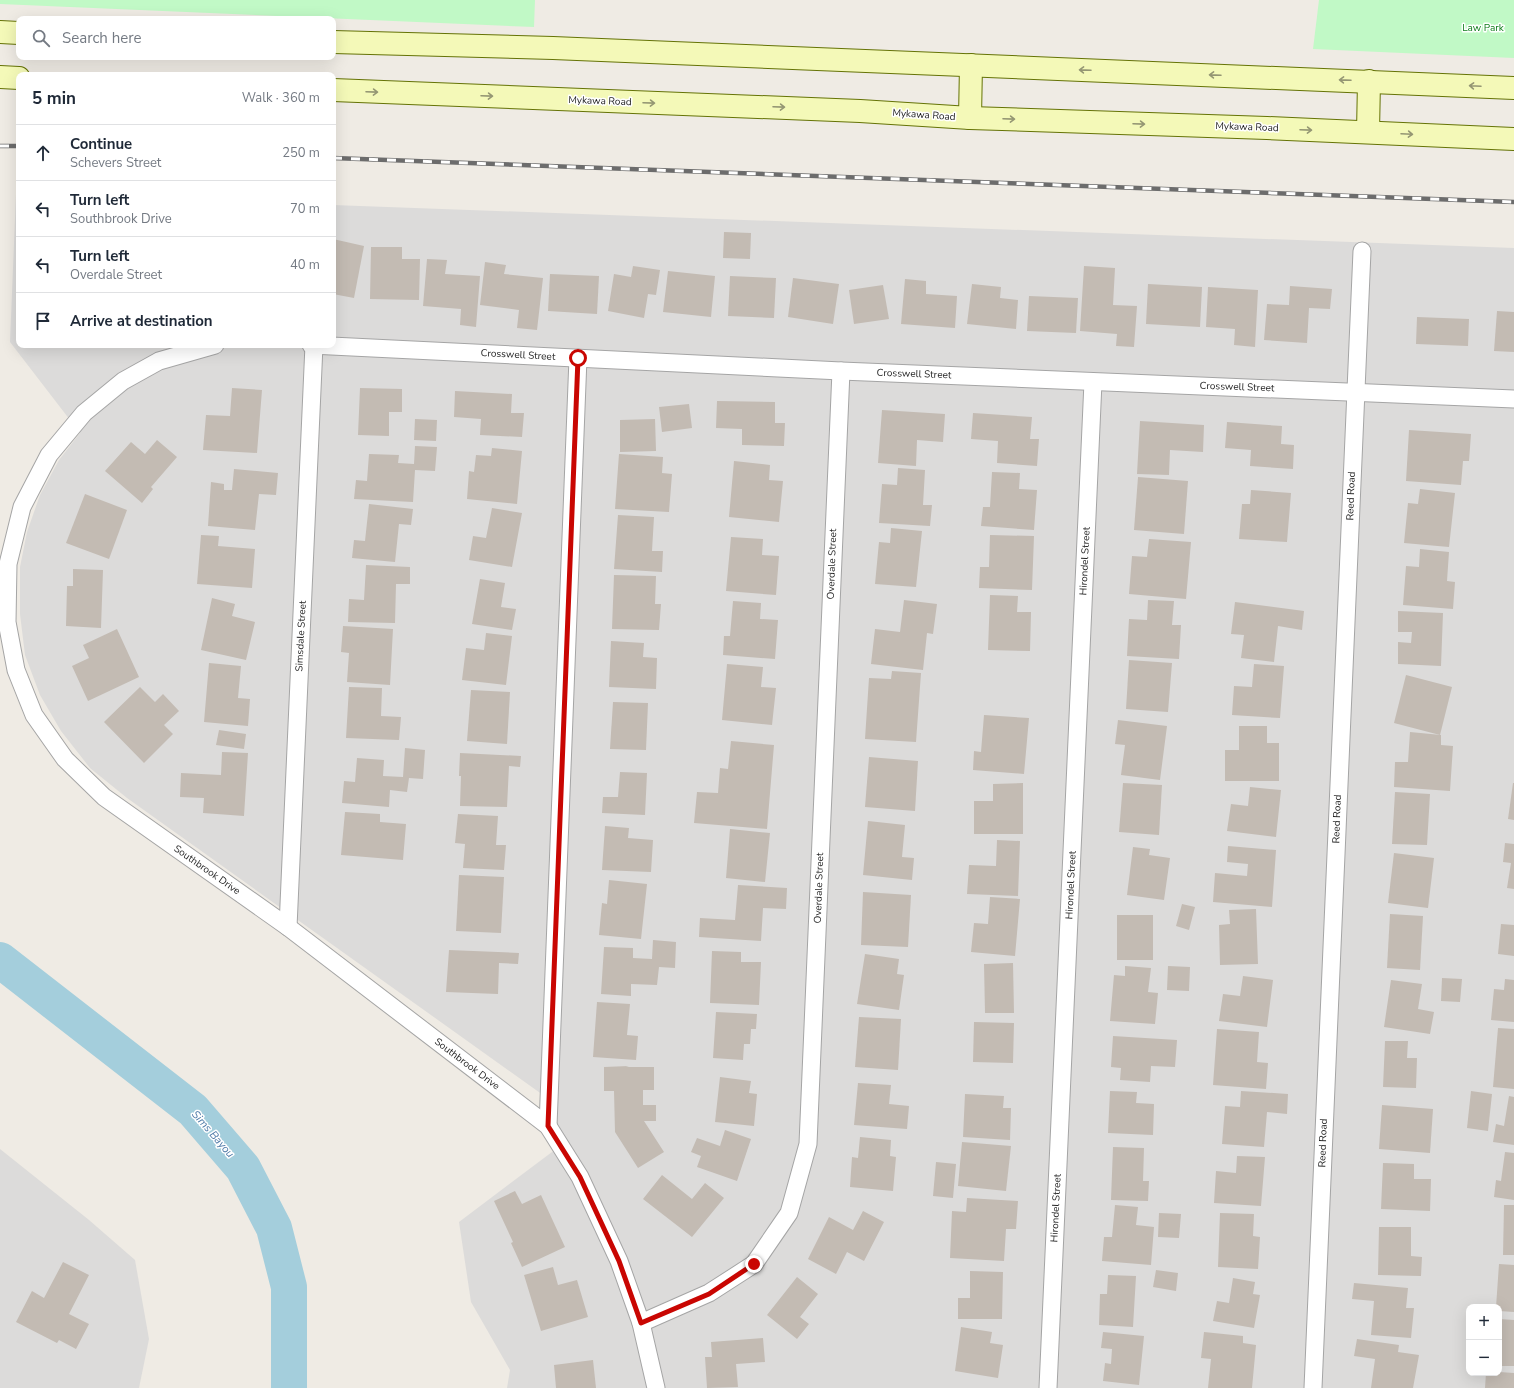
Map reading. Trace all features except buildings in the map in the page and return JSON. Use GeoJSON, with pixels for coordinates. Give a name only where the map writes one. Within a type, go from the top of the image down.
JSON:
{"type":"FeatureCollection","features":[{"type":"Feature","properties":{"kind":"main road"},"geometry":{"type":"LineString","coordinates":[[0,32],[16,32]]}},
{"type":"Feature","properties":{"kind":"main road"},"geometry":{"type":"LineString","coordinates":[[336,42],[553,48],[1514,88]]}},
{"type":"Feature","properties":{"kind":"main road"},"geometry":{"type":"LineString","coordinates":[[970,118],[971,65]]}},
{"type":"Feature","properties":{"kind":"main road"},"geometry":{"type":"LineString","coordinates":[[0,77],[16,78]]}},
{"type":"Feature","properties":{"kind":"main road"},"geometry":{"type":"LineString","coordinates":[[1368,132],[1369,81]]}},
{"type":"Feature","properties":{"kind":"main road","name":"Mykawa Road"},"geometry":{"type":"LineString","coordinates":[[336,90],[860,110],[970,118],[1368,132],[1514,139]]}},
{"type":"Feature","properties":{"kind":"street","name":"Reed Road"},"geometry":{"type":"LineString","coordinates":[[1313,1388],[1362,251]]}},
{"type":"Feature","properties":{"kind":"street","name":"Crosswell Street"},"geometry":{"type":"LineString","coordinates":[[336,346],[840,371],[1514,399]]}},
{"type":"Feature","properties":{"kind":"street","name":"Southbrook Drive"},"geometry":{"type":"LineString","coordinates":[[204,348],[159,361],[123,381],[84,412],[49,455],[22,507],[8,564],[7,622],[16,670],[34,714],[65,758],[104,797],[288,927],[548,1126],[580,1177],[619,1261],[641,1323],[656,1388]]}},
{"type":"Feature","properties":{"kind":"street","name":"Simsdale Street"},"geometry":{"type":"LineString","coordinates":[[288,927],[312,348]]}},
{"type":"Feature","properties":{"kind":"street"},"geometry":{"type":"LineString","coordinates":[[548,1126],[578,358]]}},
{"type":"Feature","properties":{"kind":"street","name":"Overdale Street"},"geometry":{"type":"LineString","coordinates":[[641,1323],[709,1294],[754,1264],[789,1213],[808,1144],[840,371]]}},
{"type":"Feature","properties":{"kind":"street","name":"Hirondel Street"},"geometry":{"type":"LineString","coordinates":[[1048,1388],[1094,382]]}},
{"type":"Feature","properties":{"kind":"shaded area"},"geometry":{"type":"Polygon","coordinates":[[[16,194],[16,348],[336,348],[336,205],[1514,248],[1514,1388],[507,1388],[510,1370],[471,1302],[459,1222],[556,1149],[557,1105],[127,798],[90,768],[61,731],[40,695],[25,655],[20,614],[20,567],[27,532],[40,495],[59,460],[80,433],[10,342],[16,194]]]}},
{"type":"Feature","properties":{"kind":"shaded area"},"geometry":{"type":"Polygon","coordinates":[[[0,1149],[89,1220],[135,1260],[149,1339],[139,1388],[0,1388],[0,1149]]]}},
{"type":"Feature","properties":{"kind":"green space"},"geometry":{"type":"Polygon","coordinates":[[[0,0],[535,0],[534,27],[336,18],[336,16],[279,16],[0,4],[0,0]]]}},
{"type":"Feature","properties":{"kind":"green space","name":"Law Park"},"geometry":{"type":"Polygon","coordinates":[[[1319,0],[1514,0],[1514,58],[1313,49],[1319,0]]]}},
{"type":"Feature","properties":{"kind":"waterway","name":"Sims Bayou"},"geometry":{"type":"LineString","coordinates":[[0,960],[193,1110],[243,1168],[274,1228],[289,1287],[289,1388]]}},
{"type":"Feature","properties":{"kind":"railway"},"geometry":{"type":"LineString","coordinates":[[0,146],[16,146]]}},
{"type":"Feature","properties":{"kind":"railway"},"geometry":{"type":"LineString","coordinates":[[336,158],[1514,202]]}},
{"type":"Feature","properties":{"kind":"route"},"geometry":{"type":"LineString","coordinates":[[578,358],[548,1126],[580,1177],[619,1261],[641,1323],[709,1294],[754,1264]]}}]}
